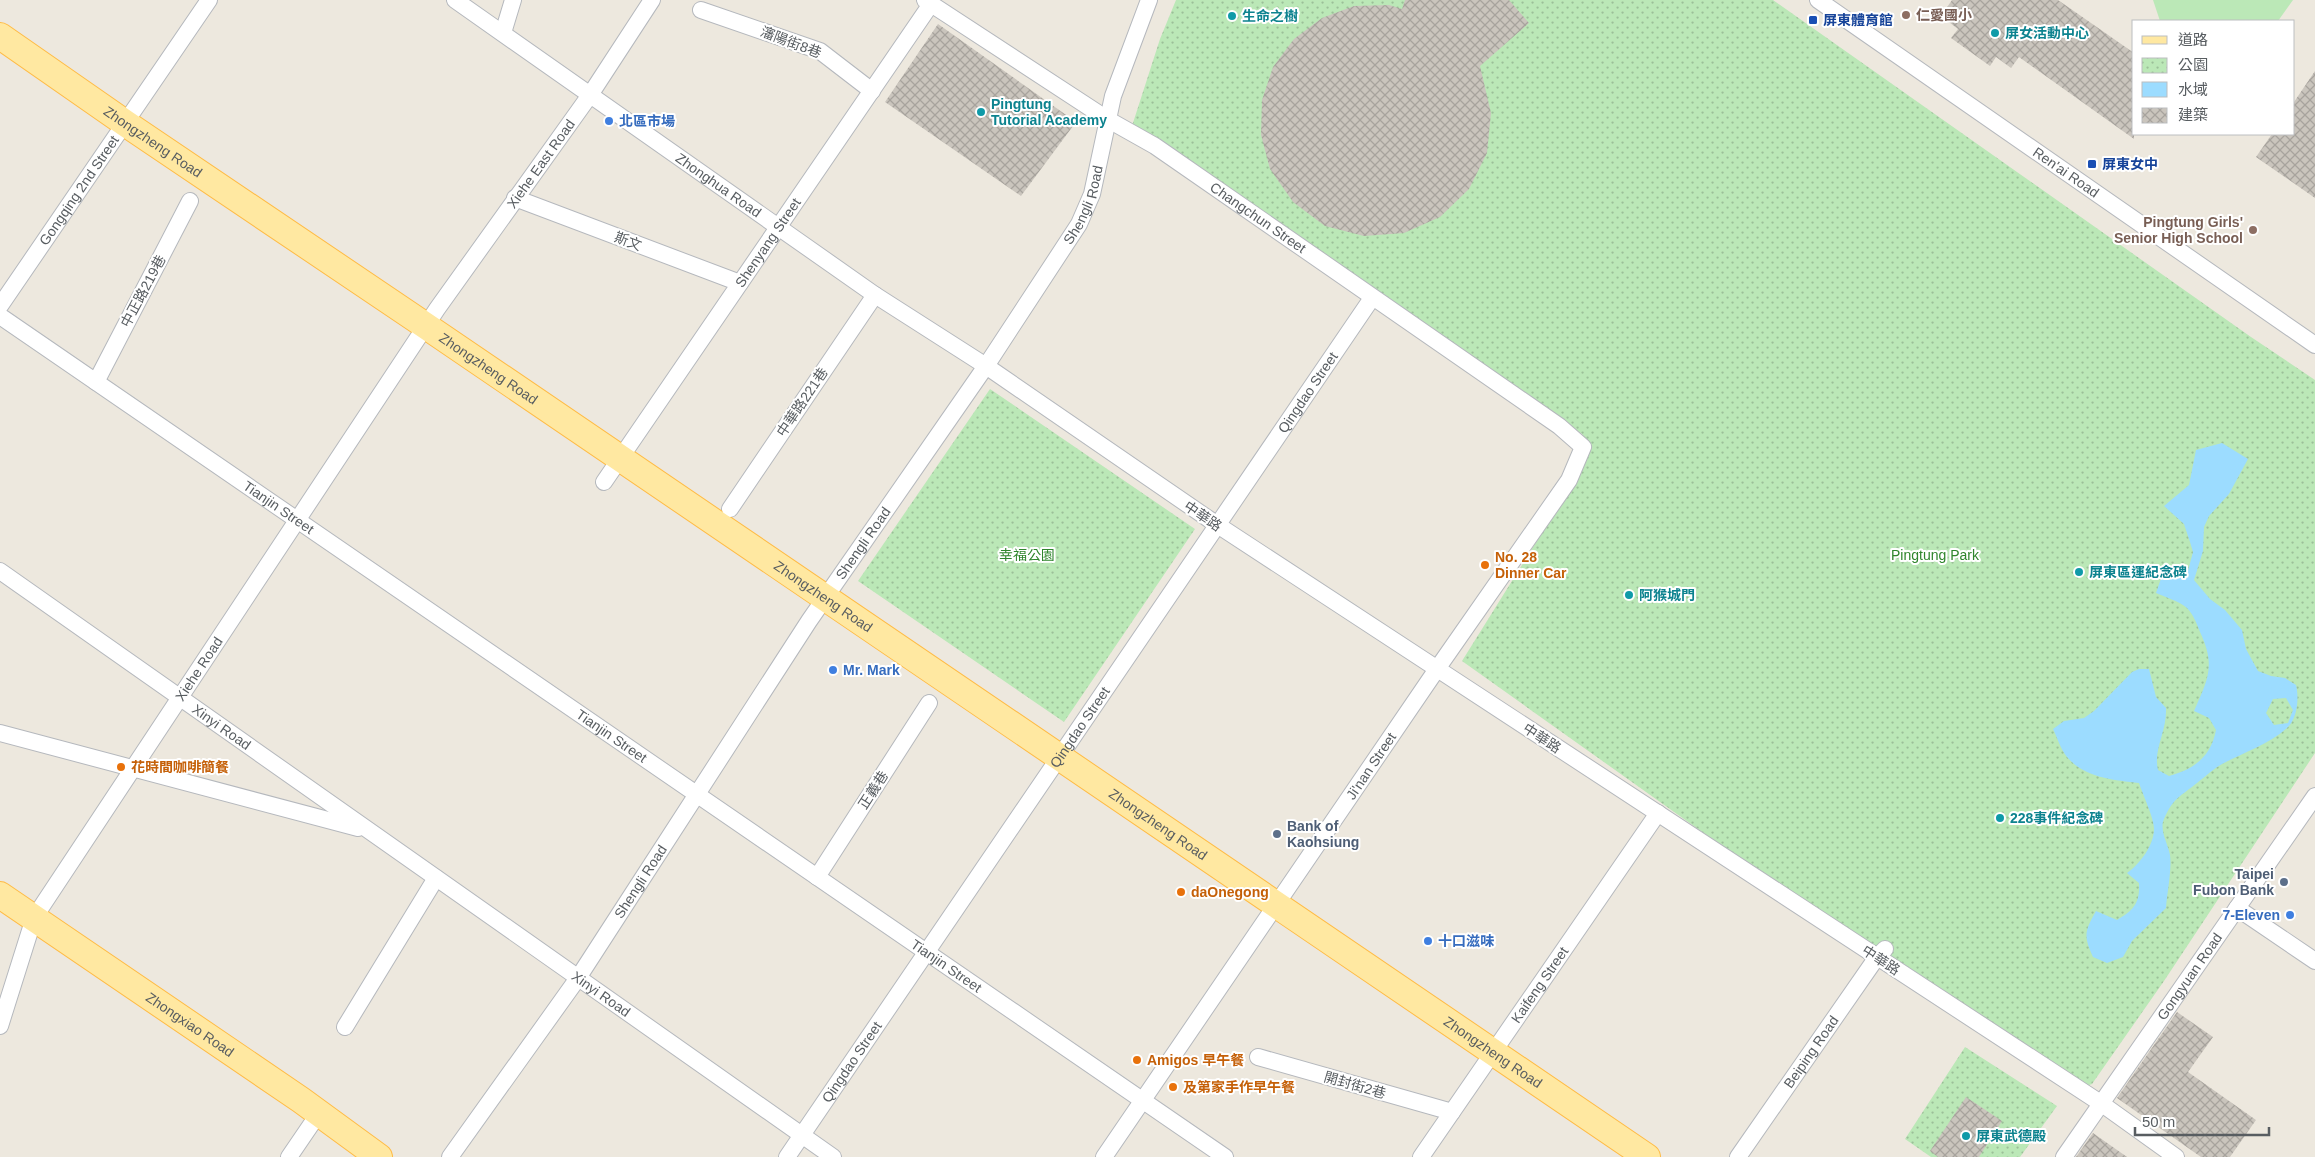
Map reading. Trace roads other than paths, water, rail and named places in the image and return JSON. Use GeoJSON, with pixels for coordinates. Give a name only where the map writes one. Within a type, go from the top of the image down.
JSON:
{"type":"FeatureCollection","features":[{"type":"Feature","properties":{"kind":"main road","name":"Zhongzheng Road"},"geometry":{"type":"LineString","coordinates":[[0,36],[125,123],[826,597],[1647,1157]]}},
{"type":"Feature","properties":{"kind":"main road","name":"Zhongxiao Road"},"geometry":{"type":"LineString","coordinates":[[0,895],[319,1113],[379,1157]]}},
{"type":"Feature","properties":{"kind":"street","name":"Gongqing 2nd Street"},"geometry":{"type":"LineString","coordinates":[[0,306],[209,0]]}},
{"type":"Feature","properties":{"kind":"street","name":"Zhonghua Road"},"geometry":{"type":"LineString","coordinates":[[455,0],[875,295],[986,366]]}},
{"type":"Feature","properties":{"kind":"street"},"geometry":{"type":"LineString","coordinates":[[503,33],[513,0]]}},
{"type":"Feature","properties":{"kind":"street","name":"Xiehe East Road"},"geometry":{"type":"LineString","coordinates":[[426,326],[515,198],[590,95],[652,0]]}},
{"type":"Feature","properties":{"kind":"street","name":"Shengli Road"},"geometry":{"type":"LineString","coordinates":[[450,1157],[578,978],[695,795],[826,597],[986,366],[1084,214],[1092,194],[1107,120],[1126,60],[1149,0]]}},
{"type":"Feature","properties":{"kind":"street","name":"Ren'ai Road"},"geometry":{"type":"LineString","coordinates":[[1818,0],[2315,345]]}},
{"type":"Feature","properties":{"kind":"street","name":"Changchun Street"},"geometry":{"type":"LineString","coordinates":[[928,2],[1107,120],[1155,146],[1559,426],[1582,447]]}},
{"type":"Feature","properties":{"kind":"street","name":"Shenyang Street"},"geometry":{"type":"LineString","coordinates":[[604,482],[872,91],[928,2]]}},
{"type":"Feature","properties":{"kind":"street","name":"瀋陽街8巷"},"geometry":{"type":"LineString","coordinates":[[701,10],[820,51],[872,91]]}},
{"type":"Feature","properties":{"kind":"street","name":"斯文"},"geometry":{"type":"LineString","coordinates":[[515,198],[740,283]]}},
{"type":"Feature","properties":{"kind":"street","name":"中正路219巷"},"geometry":{"type":"LineString","coordinates":[[96,382],[190,200]]}},
{"type":"Feature","properties":{"kind":"street","name":"中華路221巷"},"geometry":{"type":"LineString","coordinates":[[730,508],[875,295]]}},
{"type":"Feature","properties":{"kind":"street","name":"Qingdao Street"},"geometry":{"type":"LineString","coordinates":[[786,1157],[1216,524],[1372,298]]}},
{"type":"Feature","properties":{"kind":"street","name":"Tianjin Street"},"geometry":{"type":"LineString","coordinates":[[0,316],[1224,1157]]}},
{"type":"Feature","properties":{"kind":"street","name":"Xiehe Road"},"geometry":{"type":"LineString","coordinates":[[0,1026],[34,918],[426,326]]}},
{"type":"Feature","properties":{"kind":"street","name":"中華路"},"geometry":{"type":"LineString","coordinates":[[986,366],[1216,524],[1658,813],[1881,953],[2102,1104]]}},
{"type":"Feature","properties":{"kind":"street","name":"Ji'nan Street"},"geometry":{"type":"LineString","coordinates":[[1104,1157],[1437,669],[1569,480],[1582,447]]}},
{"type":"Feature","properties":{"kind":"street","name":"Xinyi Road"},"geometry":{"type":"LineString","coordinates":[[0,571],[833,1157]]}},
{"type":"Feature","properties":{"kind":"street","name":"正義巷"},"geometry":{"type":"LineString","coordinates":[[817,877],[929,703]]}},
{"type":"Feature","properties":{"kind":"street","name":"Xinyi Road"},"geometry":{"type":"LineString","coordinates":[[0,733],[370,832]]}},
{"type":"Feature","properties":{"kind":"street","name":"Gongyuan Road"},"geometry":{"type":"LineString","coordinates":[[2064,1157],[2315,796]]}},
{"type":"Feature","properties":{"kind":"street","name":"Kaifeng Street"},"geometry":{"type":"LineString","coordinates":[[1421,1157],[1658,813]]}},
{"type":"Feature","properties":{"kind":"street"},"geometry":{"type":"LineString","coordinates":[[345,1027],[436,878]]}},
{"type":"Feature","properties":{"kind":"street"},"geometry":{"type":"LineString","coordinates":[[2237,908],[2315,960]]}},
{"type":"Feature","properties":{"kind":"street","name":"Beiping Road"},"geometry":{"type":"LineString","coordinates":[[1738,1157],[1881,953]]}},
{"type":"Feature","properties":{"kind":"street","name":"開封街2巷"},"geometry":{"type":"LineString","coordinates":[[1258,1057],[1452,1112]]}},
{"type":"Feature","properties":{"kind":"street"},"geometry":{"type":"LineString","coordinates":[[2102,1104],[2176,1157]]}},
{"type":"Feature","properties":{"kind":"street"},"geometry":{"type":"LineString","coordinates":[[289,1157],[319,1113]]}},
{"type":"Feature","properties":{"kind":"water"},"geometry":{"type":"Polygon","coordinates":[[[2222,443],[2248,459],[2229,494],[2209,516],[2204,527],[2203,551],[2194,580],[2210,599],[2225,610],[2242,630],[2246,649],[2258,671],[2271,676],[2285,678],[2296,685],[2297,707],[2291,724],[2280,734],[2217,767],[2171,806],[2163,823],[2163,832],[2170,855],[2166,908],[2132,941],[2123,957],[2107,963],[2093,957],[2087,938],[2089,924],[2096,911],[2117,920],[2128,913],[2135,905],[2139,883],[2127,873],[2137,865],[2149,848],[2152,841],[2154,824],[2139,783],[2100,777],[2074,764],[2065,754],[2053,729],[2064,721],[2084,718],[2094,711],[2132,672],[2139,669],[2149,669],[2156,697],[2166,708],[2166,717],[2157,755],[2158,770],[2169,776],[2187,770],[2206,754],[2210,747],[2216,730],[2209,718],[2194,711],[2208,672],[2208,654],[2205,644],[2195,619],[2187,608],[2176,601],[2156,593],[2165,567],[2186,578],[2193,552],[2190,542],[2184,524],[2164,506],[2189,485],[2196,450],[2222,443]],[[2286,698],[2273,699],[2266,713],[2274,725],[2288,723],[2293,710],[2286,698]]]}},
{"type":"Feature","properties":{"kind":"place","name":"仁愛國小"},"geometry":{"type":"Point","coordinates":[1906,15]}},
{"type":"Feature","properties":{"kind":"place","name":"生命之樹"},"geometry":{"type":"Point","coordinates":[1232,16]}},
{"type":"Feature","properties":{"kind":"place","name":"屏東體育館"},"geometry":{"type":"Point","coordinates":[1813,20]}},
{"type":"Feature","properties":{"kind":"place","name":"屏女活動中心"},"geometry":{"type":"Point","coordinates":[1995,33]}},
{"type":"Feature","properties":{"kind":"place","name":"Pingtung Tutorial Academy"},"geometry":{"type":"Point","coordinates":[981,112]}},
{"type":"Feature","properties":{"kind":"place","name":"北區市場"},"geometry":{"type":"Point","coordinates":[609,121]}},
{"type":"Feature","properties":{"kind":"place","name":"屏東女中"},"geometry":{"type":"Point","coordinates":[2092,164]}},
{"type":"Feature","properties":{"kind":"place","name":"Pingtung Girls' Senior High School"},"geometry":{"type":"Point","coordinates":[2253,230]}},
{"type":"Feature","properties":{"kind":"place","name":"No. 28 Dinner Car"},"geometry":{"type":"Point","coordinates":[1485,565]}},
{"type":"Feature","properties":{"kind":"place","name":"屏東區運紀念碑"},"geometry":{"type":"Point","coordinates":[2079,572]}},
{"type":"Feature","properties":{"kind":"place","name":"阿猴城門"},"geometry":{"type":"Point","coordinates":[1629,595]}},
{"type":"Feature","properties":{"kind":"place","name":"Mr. Mark"},"geometry":{"type":"Point","coordinates":[833,670]}},
{"type":"Feature","properties":{"kind":"place","name":"花時間咖啡簡餐"},"geometry":{"type":"Point","coordinates":[121,767]}},
{"type":"Feature","properties":{"kind":"place","name":"228事件紀念碑"},"geometry":{"type":"Point","coordinates":[2000,818]}},
{"type":"Feature","properties":{"kind":"place","name":"Bank of Kaohsiung"},"geometry":{"type":"Point","coordinates":[1277,834]}},
{"type":"Feature","properties":{"kind":"place","name":"Taipei Fubon Bank"},"geometry":{"type":"Point","coordinates":[2284,882]}},
{"type":"Feature","properties":{"kind":"place","name":"daOnegong"},"geometry":{"type":"Point","coordinates":[1181,892]}},
{"type":"Feature","properties":{"kind":"place","name":"7-Eleven"},"geometry":{"type":"Point","coordinates":[2290,915]}},
{"type":"Feature","properties":{"kind":"place","name":"十口滋味"},"geometry":{"type":"Point","coordinates":[1428,941]}},
{"type":"Feature","properties":{"kind":"place","name":"Amigos 早午餐"},"geometry":{"type":"Point","coordinates":[1137,1060]}},
{"type":"Feature","properties":{"kind":"place","name":"及第家手作早午餐"},"geometry":{"type":"Point","coordinates":[1173,1087]}},
{"type":"Feature","properties":{"kind":"place","name":"屏東武德殿"},"geometry":{"type":"Point","coordinates":[1966,1136]}},
{"type":"Feature","properties":{"kind":"park label","name":"幸福公園"},"geometry":{"type":"Point","coordinates":[1027,555]}},
{"type":"Feature","properties":{"kind":"park label","name":"Pingtung Park"},"geometry":{"type":"Point","coordinates":[1935,555]}}]}
